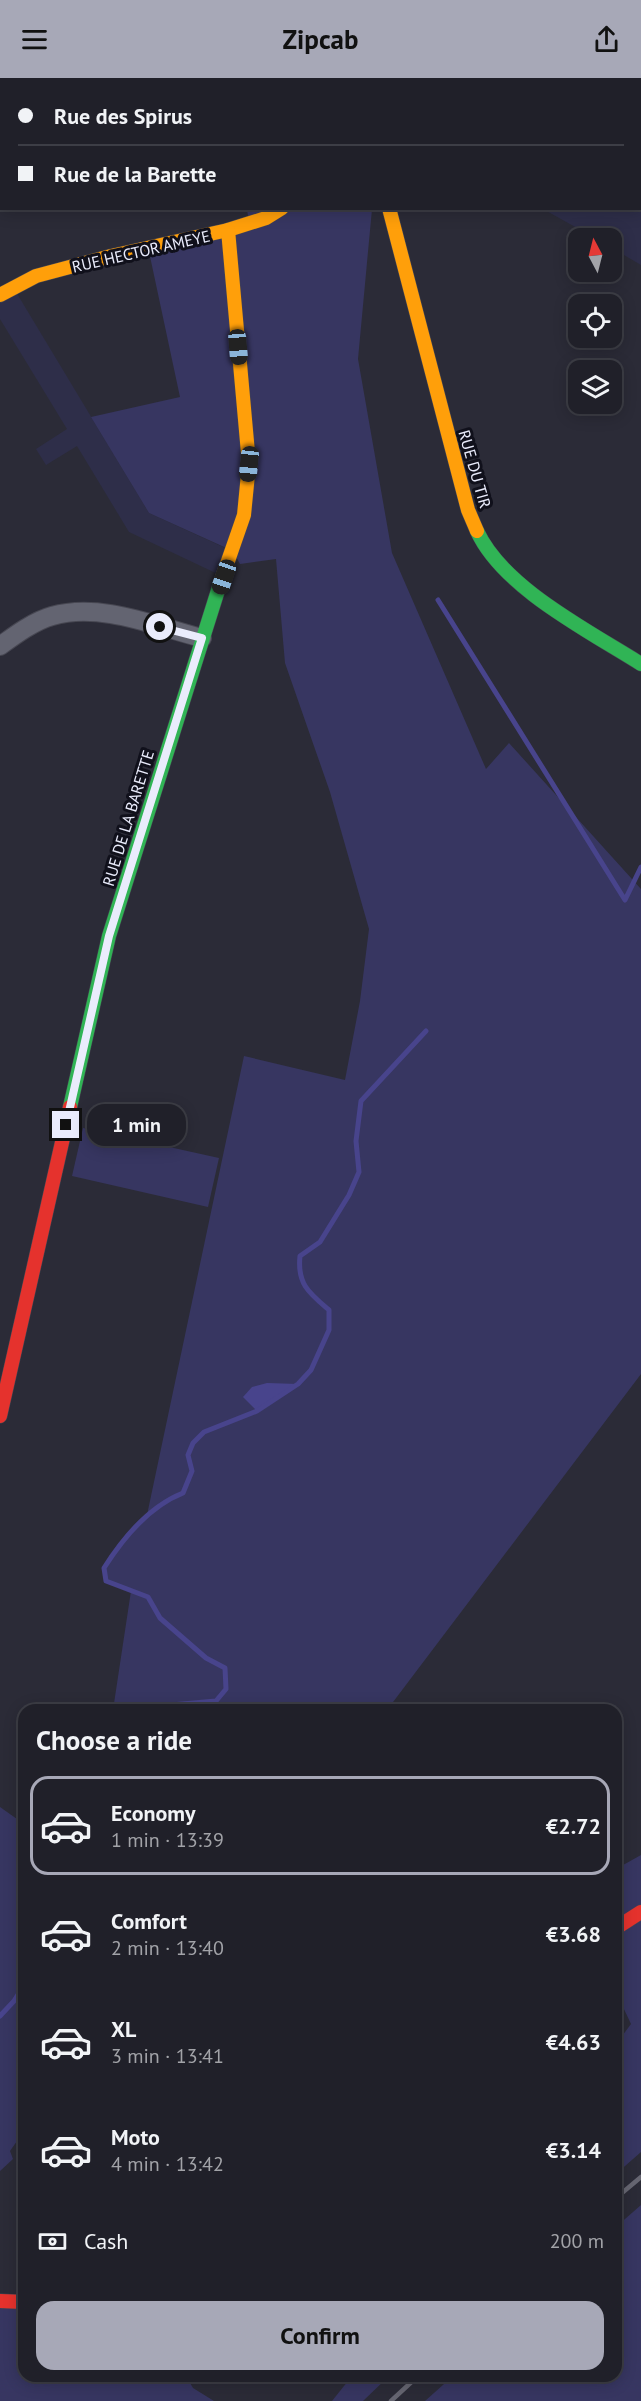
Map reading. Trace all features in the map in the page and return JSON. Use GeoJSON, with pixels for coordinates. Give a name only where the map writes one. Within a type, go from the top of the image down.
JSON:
{"type":"FeatureCollection","features":[{"type":"Feature","properties":{"kind":"street","name":"RUE HECTOR AMEYE"},"geometry":{"type":"LineString","coordinates":[[0,295],[36,276],[120,254],[228,230],[266,218],[279,210]]}},
{"type":"Feature","properties":{"kind":"street","name":"RUE DU TIR"},"geometry":{"type":"LineString","coordinates":[[390,210],[468,510],[479,535],[494,559],[511,578],[641,664]]}},
{"type":"Feature","properties":{"kind":"street","name":"RUE DE LA BARETTE"},"geometry":{"type":"LineString","coordinates":[[0,1416],[109,936],[202,638],[244,515],[249,464],[228,230]]}},
{"type":"Feature","properties":{"kind":"street"},"geometry":{"type":"LineString","coordinates":[[0,646],[18,633],[50,616],[96,610],[202,638]]}},
{"type":"Feature","properties":{"kind":"street"},"geometry":{"type":"LineString","coordinates":[[622,1924],[641,1912]]}},
{"type":"Feature","properties":{"kind":"street"},"geometry":{"type":"LineString","coordinates":[[0,2301],[18,2302]]}},
{"type":"Feature","properties":{"kind":"shaded area"},"geometry":{"type":"Polygon","coordinates":[[[247,210],[372,210],[358,359],[392,553],[486,769],[509,743],[641,889],[641,1374],[392,1704],[114,1704],[131,1591],[106,1581],[104,1568],[112,1554],[147,1515],[244,1056],[345,1080],[360,1001],[369,929],[330,792],[285,663],[276,559],[240,564],[233,551],[149,513],[91,417],[180,397],[148,247],[249,223],[247,210]]]}},
{"type":"Feature","properties":{"kind":"shaded area"},"geometry":{"type":"Polygon","coordinates":[[[545,210],[641,210],[641,265],[622,254],[622,228],[577,228],[545,210]]]}},
{"type":"Feature","properties":{"kind":"shaded area"},"geometry":{"type":"Polygon","coordinates":[[[13,287],[149,513],[232,551],[224,577],[129,532],[77,446],[46,465],[36,449],[67,429],[0,319],[0,295],[13,287]]]}},
{"type":"Feature","properties":{"kind":"shaded area"},"geometry":{"type":"Polygon","coordinates":[[[83,1128],[219,1158],[208,1207],[72,1176],[83,1128]]]}},
{"type":"Feature","properties":{"kind":"shaded area"},"geometry":{"type":"Polygon","coordinates":[[[267,1383],[298,1384],[257,1411],[243,1397],[252,1387],[267,1383]]]}},
{"type":"Feature","properties":{"kind":"shaded area"},"geometry":{"type":"Polygon","coordinates":[[[0,1807],[18,1820],[18,2140],[10,2151],[13,2159],[0,2171],[0,1807]]]}},
{"type":"Feature","properties":{"kind":"shaded area"},"geometry":{"type":"Polygon","coordinates":[[[641,1855],[641,2152],[622,2169],[622,2036],[631,2024],[622,2008],[622,1866],[641,1855]]]}},
{"type":"Feature","properties":{"kind":"shaded area"},"geometry":{"type":"Polygon","coordinates":[[[641,2205],[641,2401],[425,2401],[446,2382],[622,2382],[622,2222],[641,2205]]]}},
{"type":"Feature","properties":{"kind":"shaded area"},"geometry":{"type":"Polygon","coordinates":[[[0,2301],[18,2302],[18,2382],[190,2382],[193,2388],[214,2401],[0,2401],[0,2301]]]}},
{"type":"Feature","properties":{"kind":"shaded area"},"geometry":{"type":"Polygon","coordinates":[[[347,2382],[383,2382],[363,2401],[332,2401],[347,2382]]]}},
{"type":"Feature","properties":{"kind":"waterway"},"geometry":{"type":"LineString","coordinates":[[438,600],[625,900],[641,867]]}},
{"type":"Feature","properties":{"kind":"waterway"},"geometry":{"type":"LineString","coordinates":[[182,1704],[216,1701],[226,1689],[225,1668],[206,1658],[160,1618],[148,1597],[106,1581],[104,1568],[138,1524],[159,1506],[183,1493],[192,1471],[188,1455],[193,1443],[204,1432],[257,1411],[298,1384],[311,1370],[329,1330],[329,1310],[306,1287],[300,1274],[300,1256],[320,1242],[349,1195],[359,1172],[356,1141],[361,1101],[426,1031]]}},
{"type":"Feature","properties":{"kind":"waterway"},"geometry":{"type":"LineString","coordinates":[[0,2016],[18,1995]]}},
{"type":"Feature","properties":{"kind":"railway"},"geometry":{"type":"LineString","coordinates":[[622,2193],[641,2177]]}},
{"type":"Feature","properties":{"kind":"railway"},"geometry":{"type":"LineString","coordinates":[[391,2401],[412,2382]]}},
{"type":"Feature","properties":{"kind":"traffic: fast"},"geometry":{"type":"LineString","coordinates":[[477,531],[489,552],[527,589],[573,622],[641,664]]}},
{"type":"Feature","properties":{"kind":"traffic: fast"},"geometry":{"type":"LineString","coordinates":[[70,1107],[109,936],[220,584]]}},
{"type":"Feature","properties":{"kind":"traffic: slow"},"geometry":{"type":"LineString","coordinates":[[0,295],[36,276],[111,256],[228,230],[266,218],[279,210]]}},
{"type":"Feature","properties":{"kind":"traffic: slow"},"geometry":{"type":"LineString","coordinates":[[390,210],[468,510],[477,531]]}},
{"type":"Feature","properties":{"kind":"traffic: slow"},"geometry":{"type":"LineString","coordinates":[[220,584],[244,515],[249,464],[228,230]]}},
{"type":"Feature","properties":{"kind":"traffic: jam"},"geometry":{"type":"LineString","coordinates":[[0,1416],[70,1107]]}},
{"type":"Feature","properties":{"kind":"traffic: jam"},"geometry":{"type":"LineString","coordinates":[[622,1924],[641,1912]]}},
{"type":"Feature","properties":{"kind":"traffic: jam"},"geometry":{"type":"LineString","coordinates":[[0,2301],[18,2302]]}},
{"type":"Feature","properties":{"kind":"route"},"geometry":{"type":"LineString","coordinates":[[66,1125],[109,936],[202,638],[160,627]]}}]}
